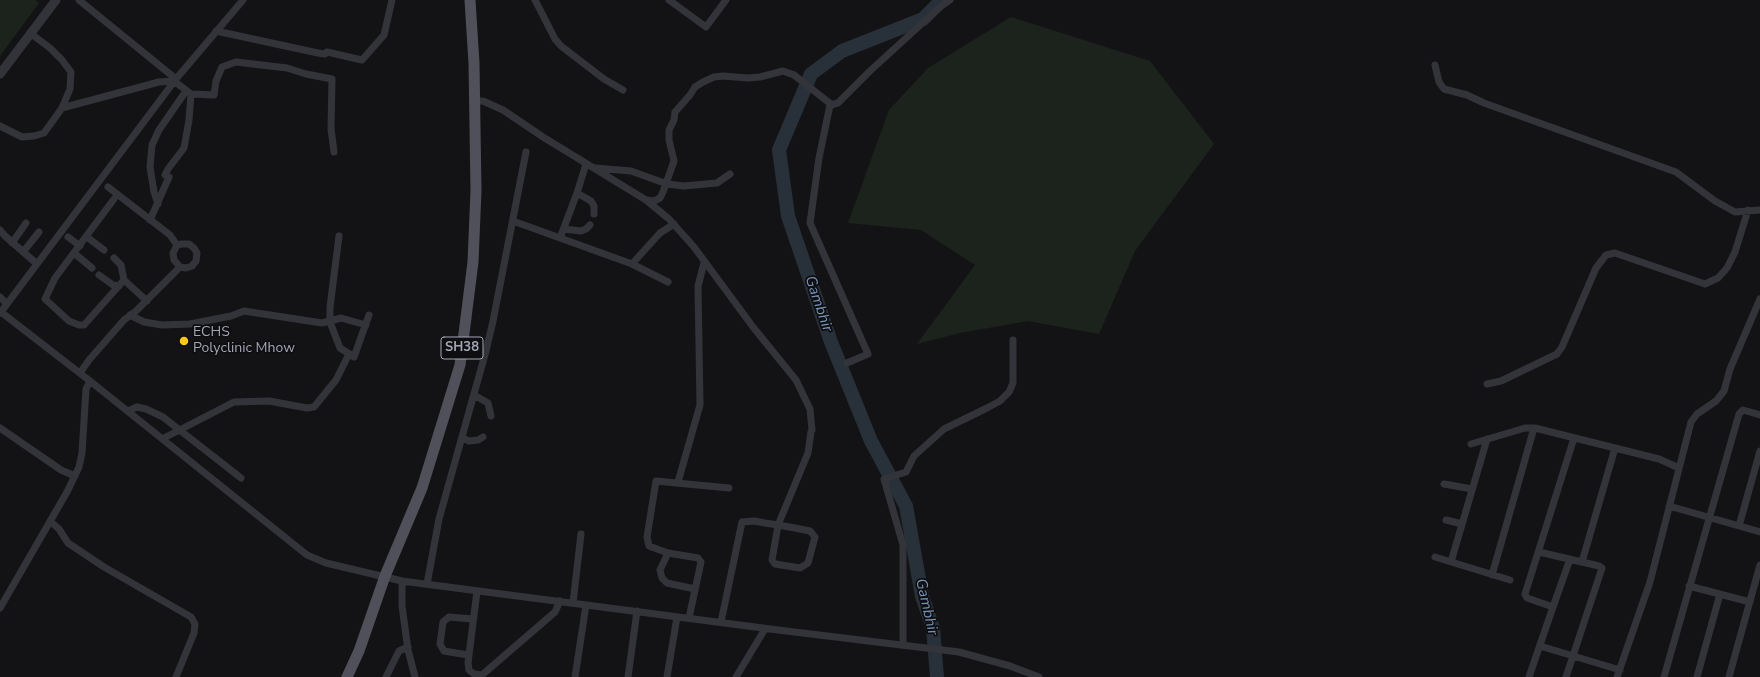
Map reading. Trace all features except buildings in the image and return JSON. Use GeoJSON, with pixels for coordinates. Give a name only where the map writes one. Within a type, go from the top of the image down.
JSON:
{"type":"FeatureCollection","features":[{"type":"Feature","properties":{"kind":"main road","name":"SH38"},"geometry":{"type":"LineString","coordinates":[[347,677],[359,651],[385,576],[422,488],[460,365],[473,262],[476,191],[474,63],[470,0]]}},
{"type":"Feature","properties":{"kind":"street"},"geometry":{"type":"LineString","coordinates":[[0,74],[56,0]]}},
{"type":"Feature","properties":{"kind":"street"},"geometry":{"type":"LineString","coordinates":[[79,0],[188,92],[214,94],[216,81],[222,67],[236,62],[287,68],[306,74],[332,79],[331,130],[334,152]]}},
{"type":"Feature","properties":{"kind":"street"},"geometry":{"type":"LineString","coordinates":[[243,0],[175,80],[0,312],[90,380],[307,554],[326,563],[402,581],[959,652],[1010,666],[1039,677]]}},
{"type":"Feature","properties":{"kind":"street"},"geometry":{"type":"LineString","coordinates":[[216,31],[318,53],[324,54],[327,52],[362,60],[384,35],[392,0]]}},
{"type":"Feature","properties":{"kind":"street"},"geometry":{"type":"LineString","coordinates":[[535,0],[555,39],[561,46],[604,79],[623,90]]}},
{"type":"Feature","properties":{"kind":"street"},"geometry":{"type":"LineString","coordinates":[[669,0],[706,27],[726,0]]}},
{"type":"Feature","properties":{"kind":"street"},"geometry":{"type":"LineString","coordinates":[[847,363],[868,354],[810,223],[819,158],[830,105],[838,103],[870,71],[940,7],[950,0]]}},
{"type":"Feature","properties":{"kind":"street"},"geometry":{"type":"LineString","coordinates":[[0,126],[22,137],[44,133],[62,108],[70,89],[71,72],[50,48],[30,33]]}},
{"type":"Feature","properties":{"kind":"street"},"geometry":{"type":"LineString","coordinates":[[1435,65],[1439,82],[1444,89],[1467,95],[1484,103],[1676,172],[1715,201],[1734,212],[1760,210]]}},
{"type":"Feature","properties":{"kind":"street"},"geometry":{"type":"LineString","coordinates":[[646,200],[654,201],[660,198],[674,161],[669,140],[669,130],[674,120],[675,112],[695,87],[714,77],[760,77],[783,71],[794,75],[832,105]]}},
{"type":"Feature","properties":{"kind":"street"},"geometry":{"type":"LineString","coordinates":[[62,108],[159,82],[175,80]]}},
{"type":"Feature","properties":{"kind":"street"},"geometry":{"type":"LineString","coordinates":[[150,220],[158,204],[168,169],[184,148],[189,120],[188,92]]}},
{"type":"Feature","properties":{"kind":"street"},"geometry":{"type":"LineString","coordinates":[[158,204],[154,192],[150,167],[152,145],[158,130],[188,92]]}},
{"type":"Feature","properties":{"kind":"street"},"geometry":{"type":"LineString","coordinates":[[474,101],[483,101],[503,110],[589,166],[646,200],[674,224],[694,247],[704,263],[753,327],[796,380],[810,409],[811,431],[808,453],[778,525],[772,560],[775,564],[800,568],[808,563],[815,537],[810,531],[778,525],[754,521],[742,522],[721,622]]}},
{"type":"Feature","properties":{"kind":"street"},"geometry":{"type":"LineString","coordinates":[[427,584],[439,519],[494,321],[526,152]]}},
{"type":"Feature","properties":{"kind":"street"},"geometry":{"type":"LineString","coordinates":[[589,166],[631,171],[666,184],[684,186],[717,183],[730,174]]}},
{"type":"Feature","properties":{"kind":"street"},"geometry":{"type":"LineString","coordinates":[[560,238],[589,166]]}},
{"type":"Feature","properties":{"kind":"street"},"geometry":{"type":"LineString","coordinates":[[108,187],[170,235],[177,245]]}},
{"type":"Feature","properties":{"kind":"street"},"geometry":{"type":"LineString","coordinates":[[577,193],[591,201],[594,206],[594,214]]}},
{"type":"Feature","properties":{"kind":"street"},"geometry":{"type":"LineString","coordinates":[[114,199],[55,278],[45,300],[69,321],[79,325],[84,325],[124,280]]}},
{"type":"Feature","properties":{"kind":"street"},"geometry":{"type":"LineString","coordinates":[[1487,384],[1501,381],[1557,354],[1596,268],[1606,255],[1614,253],[1705,284],[1718,278],[1727,268],[1735,252],[1748,210]]}},
{"type":"Feature","properties":{"kind":"street"},"geometry":{"type":"LineString","coordinates":[[513,221],[632,264],[668,282]]}},
{"type":"Feature","properties":{"kind":"street"},"geometry":{"type":"LineString","coordinates":[[12,243],[26,223]]}},
{"type":"Feature","properties":{"kind":"street"},"geometry":{"type":"LineString","coordinates":[[632,264],[660,233],[674,224]]}},
{"type":"Feature","properties":{"kind":"street"},"geometry":{"type":"LineString","coordinates":[[564,229],[581,231],[590,225]]}},
{"type":"Feature","properties":{"kind":"street"},"geometry":{"type":"LineString","coordinates":[[0,230],[12,243],[37,264]]}},
{"type":"Feature","properties":{"kind":"street"},"geometry":{"type":"LineString","coordinates":[[23,252],[39,232]]}},
{"type":"Feature","properties":{"kind":"street"},"geometry":{"type":"LineString","coordinates":[[339,236],[330,307],[330,322],[340,348],[354,357],[369,315]]}},
{"type":"Feature","properties":{"kind":"street"},"geometry":{"type":"LineString","coordinates":[[68,237],[80,246]]}},
{"type":"Feature","properties":{"kind":"street"},"geometry":{"type":"LineString","coordinates":[[87,237],[104,250]]}},
{"type":"Feature","properties":{"kind":"street"},"geometry":{"type":"LineString","coordinates":[[80,373],[89,360],[119,325],[180,268],[192,266],[196,261],[197,253],[194,248],[189,244],[177,245]]}},
{"type":"Feature","properties":{"kind":"street"},"geometry":{"type":"LineString","coordinates":[[177,245],[173,253],[174,260],[180,268]]}},
{"type":"Feature","properties":{"kind":"street"},"geometry":{"type":"LineString","coordinates":[[74,253],[92,268]]}},
{"type":"Feature","properties":{"kind":"street"},"geometry":{"type":"LineString","coordinates":[[114,258],[121,265],[124,280],[147,300]]}},
{"type":"Feature","properties":{"kind":"street"},"geometry":{"type":"LineString","coordinates":[[678,482],[700,405],[698,286],[704,263]]}},
{"type":"Feature","properties":{"kind":"street"},"geometry":{"type":"LineString","coordinates":[[99,275],[112,285],[119,286]]}},
{"type":"Feature","properties":{"kind":"street"},"geometry":{"type":"LineString","coordinates":[[0,297],[6,304]]}},
{"type":"Feature","properties":{"kind":"street"},"geometry":{"type":"LineString","coordinates":[[1540,646],[1573,656],[1618,674],[1650,582],[1691,422],[1697,414],[1716,401],[1724,390],[1730,369],[1760,299]]}},
{"type":"Feature","properties":{"kind":"street"},"geometry":{"type":"LineString","coordinates":[[130,315],[144,322],[162,324],[190,324],[231,316],[244,311],[322,323],[341,318],[366,325]]}},
{"type":"Feature","properties":{"kind":"street"},"geometry":{"type":"LineString","coordinates":[[903,645],[903,545],[884,479],[906,472],[914,456],[944,429],[988,408],[1000,401],[1009,392],[1013,383],[1013,340]]}},
{"type":"Feature","properties":{"kind":"street"},"geometry":{"type":"LineString","coordinates":[[162,439],[234,402],[269,401],[314,408],[336,380],[349,354]]}},
{"type":"Feature","properties":{"kind":"street"},"geometry":{"type":"LineString","coordinates":[[0,608],[67,492],[79,467],[82,453],[86,389],[90,380]]}},
{"type":"Feature","properties":{"kind":"street"},"geometry":{"type":"LineString","coordinates":[[474,394],[488,403],[491,416]]}},
{"type":"Feature","properties":{"kind":"street"},"geometry":{"type":"LineString","coordinates":[[128,411],[137,407],[146,409],[163,417],[241,478]]}},
{"type":"Feature","properties":{"kind":"street"},"geometry":{"type":"LineString","coordinates":[[1664,677],[1739,414],[1743,410],[1760,416]]}},
{"type":"Feature","properties":{"kind":"street"},"geometry":{"type":"LineString","coordinates":[[0,428],[61,470],[75,476]]}},
{"type":"Feature","properties":{"kind":"street"},"geometry":{"type":"LineString","coordinates":[[1471,444],[1525,428],[1534,428],[1659,459],[1678,468]]}},
{"type":"Feature","properties":{"kind":"street"},"geometry":{"type":"LineString","coordinates":[[1492,575],[1534,428]]}},
{"type":"Feature","properties":{"kind":"street"},"geometry":{"type":"LineString","coordinates":[[462,438],[470,441],[478,440],[483,437]]}},
{"type":"Feature","properties":{"kind":"street"},"geometry":{"type":"LineString","coordinates":[[1553,607],[1525,597],[1574,438]]}},
{"type":"Feature","properties":{"kind":"street"},"geometry":{"type":"LineString","coordinates":[[1451,562],[1487,439]]}},
{"type":"Feature","properties":{"kind":"street"},"geometry":{"type":"LineString","coordinates":[[1582,562],[1615,448]]}},
{"type":"Feature","properties":{"kind":"street"},"geometry":{"type":"LineString","coordinates":[[1739,526],[1760,452]]}},
{"type":"Feature","properties":{"kind":"street"},"geometry":{"type":"LineString","coordinates":[[1659,459],[1681,460]]}},
{"type":"Feature","properties":{"kind":"street"},"geometry":{"type":"LineString","coordinates":[[689,618],[701,562],[698,558],[668,553],[649,546],[647,537],[656,480],[728,488]]}},
{"type":"Feature","properties":{"kind":"street"},"geometry":{"type":"LineString","coordinates":[[1444,484],[1472,489]]}},
{"type":"Feature","properties":{"kind":"street"},"geometry":{"type":"LineString","coordinates":[[1669,506],[1760,532]]}},
{"type":"Feature","properties":{"kind":"street"},"geometry":{"type":"LineString","coordinates":[[1446,520],[1462,524]]}},
{"type":"Feature","properties":{"kind":"street"},"geometry":{"type":"LineString","coordinates":[[50,521],[59,529],[68,543],[104,567],[190,617],[195,624],[194,633],[176,677]]}},
{"type":"Feature","properties":{"kind":"street"},"geometry":{"type":"LineString","coordinates":[[573,603],[581,534]]}},
{"type":"Feature","properties":{"kind":"street"},"geometry":{"type":"LineString","coordinates":[[1539,552],[1599,566],[1602,568],[1566,677]]}},
{"type":"Feature","properties":{"kind":"street"},"geometry":{"type":"LineString","coordinates":[[668,553],[660,570],[662,578],[667,583],[695,589]]}},
{"type":"Feature","properties":{"kind":"street"},"geometry":{"type":"LineString","coordinates":[[1435,557],[1510,580]]}},
{"type":"Feature","properties":{"kind":"street"},"geometry":{"type":"LineString","coordinates":[[1529,677],[1570,559]]}},
{"type":"Feature","properties":{"kind":"street"},"geometry":{"type":"LineString","coordinates":[[1729,677],[1760,565]]}},
{"type":"Feature","properties":{"kind":"street"},"geometry":{"type":"LineString","coordinates":[[402,581],[402,606],[408,647],[415,677]]}},
{"type":"Feature","properties":{"kind":"street"},"geometry":{"type":"LineString","coordinates":[[1690,586],[1750,602]]}},
{"type":"Feature","properties":{"kind":"street"},"geometry":{"type":"LineString","coordinates":[[477,591],[468,655],[469,670],[474,674],[481,676],[556,612],[560,601]]}},
{"type":"Feature","properties":{"kind":"street"},"geometry":{"type":"LineString","coordinates":[[1697,677],[1720,594]]}},
{"type":"Feature","properties":{"kind":"street"},"geometry":{"type":"LineString","coordinates":[[575,677],[586,605]]}},
{"type":"Feature","properties":{"kind":"street"},"geometry":{"type":"LineString","coordinates":[[628,677],[637,611]]}},
{"type":"Feature","properties":{"kind":"street"},"geometry":{"type":"LineString","coordinates":[[468,655],[444,651],[440,644],[443,622],[449,616],[473,619]]}},
{"type":"Feature","properties":{"kind":"street"},"geometry":{"type":"LineString","coordinates":[[667,677],[677,617]]}},
{"type":"Feature","properties":{"kind":"street"},"geometry":{"type":"LineString","coordinates":[[736,677],[765,628]]}},
{"type":"Feature","properties":{"kind":"street"},"geometry":{"type":"LineString","coordinates":[[386,677],[399,651],[408,647]]}},
{"type":"Feature","properties":{"kind":"shaded area"},"geometry":{"type":"Polygon","coordinates":[[[0,0],[35,0],[39,3],[0,56],[0,0]]]}},
{"type":"Feature","properties":{"kind":"shaded area"},"geometry":{"type":"Polygon","coordinates":[[[1011,17],[1150,61],[1214,144],[1135,251],[1099,334],[1028,321],[960,333],[917,344],[975,265],[921,230],[848,223],[889,110],[928,68],[1011,17]]]}},
{"type":"Feature","properties":{"kind":"waterway","name":"Gambhir"},"geometry":{"type":"LineString","coordinates":[[937,677],[933,628],[922,596],[906,506],[871,441],[831,342],[788,216],[779,150],[811,74],[842,51],[923,19],[942,0]]}},
{"type":"Feature","properties":{"kind":"place","name":"ECHS Polyclinic Mhow"},"geometry":{"type":"Point","coordinates":[184,341]}}]}
